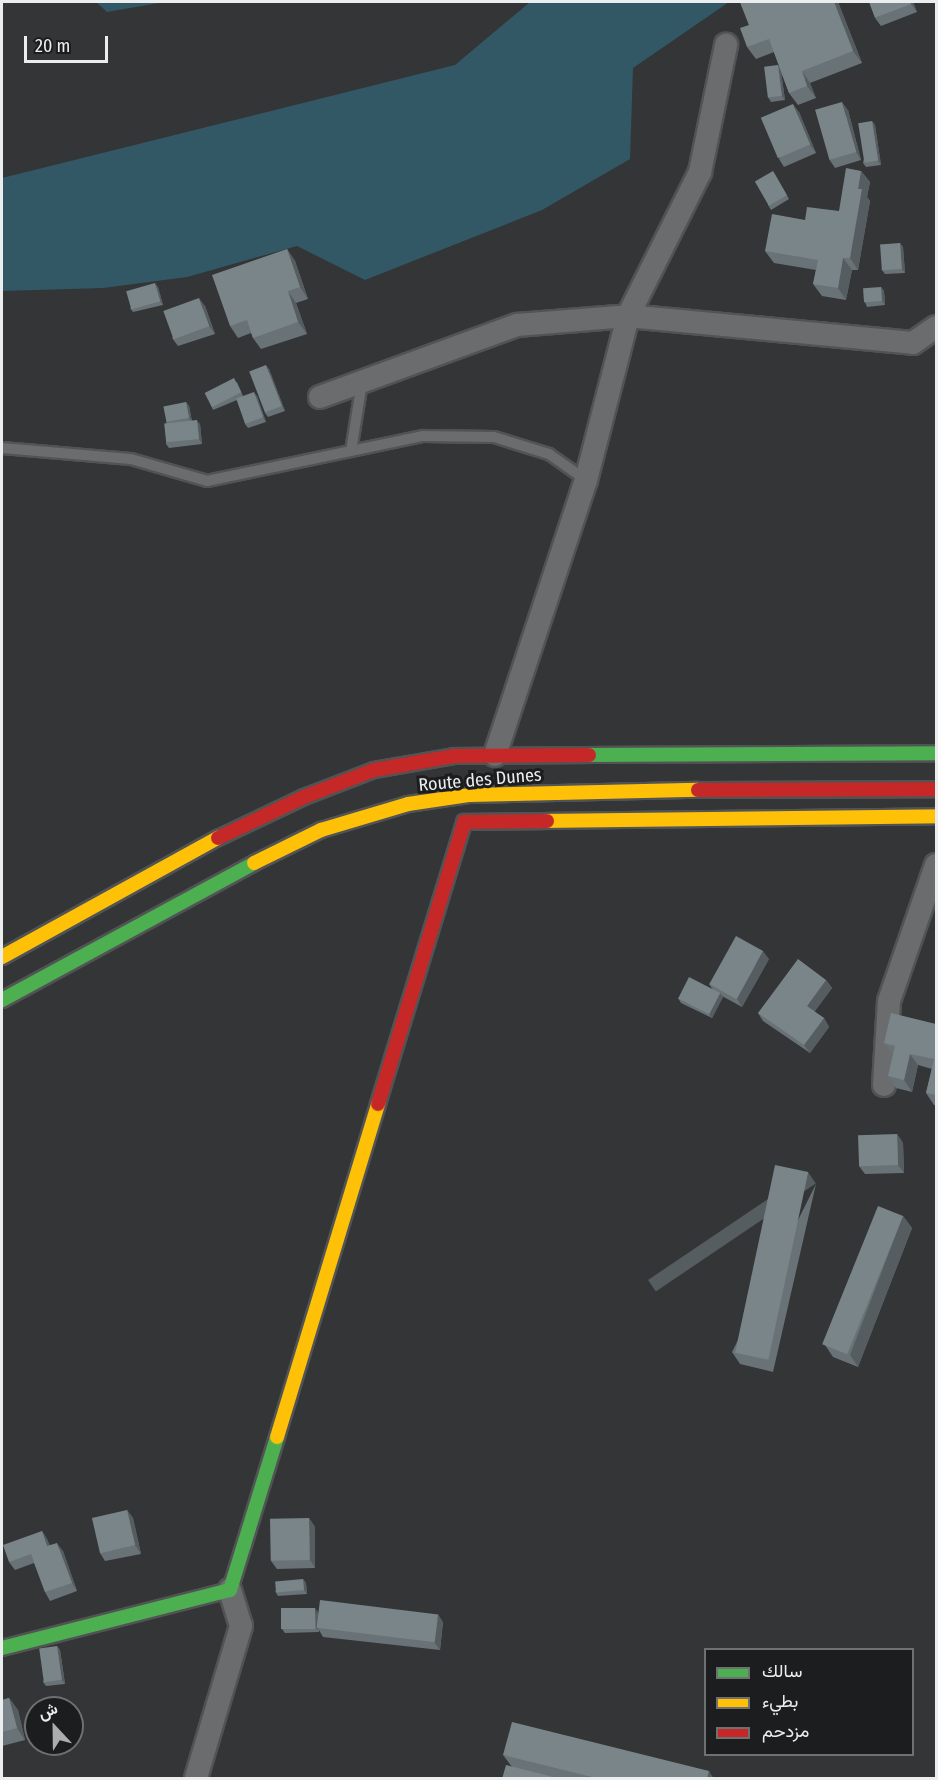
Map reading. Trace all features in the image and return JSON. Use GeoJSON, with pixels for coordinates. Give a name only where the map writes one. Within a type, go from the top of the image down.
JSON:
{"type":"FeatureCollection","features":[{"type":"Feature","properties":{"kind":"main road","name":"Route des Dunes"},"geometry":{"type":"LineString","coordinates":[[2,957],[200,847],[304,798],[374,770],[454,756],[936,753]]}},
{"type":"Feature","properties":{"kind":"main road","name":"Route des Dunes"},"geometry":{"type":"LineString","coordinates":[[2,1000],[191,895],[321,830],[408,804],[470,795],[571,791],[936,789]]}},
{"type":"Feature","properties":{"kind":"main road"},"geometry":{"type":"LineString","coordinates":[[2,1648],[230,1590],[465,822],[936,816]]}},
{"type":"Feature","properties":{"kind":"street"},"geometry":{"type":"LineString","coordinates":[[495,755],[586,480],[628,316],[700,172],[726,45]]}},
{"type":"Feature","properties":{"kind":"street"},"geometry":{"type":"LineString","coordinates":[[320,398],[517,325],[628,316],[913,343],[936,327]]}},
{"type":"Feature","properties":{"kind":"street"},"geometry":{"type":"LineString","coordinates":[[884,1086],[889,1001],[936,865]]}},
{"type":"Feature","properties":{"kind":"street"},"geometry":{"type":"LineString","coordinates":[[195,1779],[240,1626],[230,1590]]}},
{"type":"Feature","properties":{"kind":"lane"},"geometry":{"type":"LineString","coordinates":[[351,451],[362,382]]}},
{"type":"Feature","properties":{"kind":"lane"},"geometry":{"type":"LineString","coordinates":[[2,448],[131,459],[207,481],[423,436],[494,437],[549,454],[586,480]]}},
{"type":"Feature","properties":{"kind":"shaded area"},"geometry":{"type":"Polygon","coordinates":[[[96,2],[165,2],[107,12],[96,2]]]}},
{"type":"Feature","properties":{"kind":"shaded area"},"geometry":{"type":"Polygon","coordinates":[[[530,2],[729,2],[633,68],[630,159],[542,210],[365,280],[297,246],[187,277],[103,288],[2,291],[2,178],[455,65],[530,2]]]}},
{"type":"Feature","properties":{"kind":"building"},"geometry":{"type":"Polygon","coordinates":[[[740,2],[834,2],[853,51],[802,71],[807,86],[789,93],[769,39],[747,47],[740,28],[749,25],[740,2]]]}},
{"type":"Feature","properties":{"kind":"building"},"geometry":{"type":"Polygon","coordinates":[[[869,2],[910,2],[911,4],[875,18],[869,2]]]}},
{"type":"Feature","properties":{"kind":"building"},"geometry":{"type":"Polygon","coordinates":[[[778,65],[782,96],[768,97],[764,67],[778,65]]]}},
{"type":"Feature","properties":{"kind":"building"},"geometry":{"type":"Polygon","coordinates":[[[842,102],[856,152],[829,160],[815,110],[842,102]]]}},
{"type":"Feature","properties":{"kind":"building"},"geometry":{"type":"Polygon","coordinates":[[[793,104],[810,145],[778,158],[761,118],[793,104]]]}},
{"type":"Feature","properties":{"kind":"building"},"geometry":{"type":"Polygon","coordinates":[[[872,121],[878,161],[864,163],[858,123],[872,121]]]}},
{"type":"Feature","properties":{"kind":"building"},"geometry":{"type":"Polygon","coordinates":[[[846,168],[861,171],[858,189],[862,189],[850,258],[843,258],[838,288],[813,284],[818,260],[765,251],[772,214],[805,220],[807,207],[839,211],[846,168]]]}},
{"type":"Feature","properties":{"kind":"building"},"geometry":{"type":"Polygon","coordinates":[[[773,171],[787,195],[769,206],[755,182],[773,171]]]}},
{"type":"Feature","properties":{"kind":"building"},"geometry":{"type":"Polygon","coordinates":[[[900,243],[902,269],[882,270],[880,244],[900,243]]]}},
{"type":"Feature","properties":{"kind":"building"},"geometry":{"type":"Polygon","coordinates":[[[287,249],[300,287],[288,291],[298,322],[253,338],[247,320],[230,326],[212,275],[287,249]]]}},
{"type":"Feature","properties":{"kind":"building"},"geometry":{"type":"Polygon","coordinates":[[[155,283],[160,301],[131,310],[126,291],[155,283]]]}},
{"type":"Feature","properties":{"kind":"building"},"geometry":{"type":"Polygon","coordinates":[[[881,287],[882,301],[864,302],[863,288],[881,287]]]}},
{"type":"Feature","properties":{"kind":"building"},"geometry":{"type":"Polygon","coordinates":[[[199,298],[209,326],[174,339],[163,311],[199,298]]]}},
{"type":"Feature","properties":{"kind":"building"},"geometry":{"type":"Polygon","coordinates":[[[266,365],[282,406],[265,413],[249,371],[266,365]]]}},
{"type":"Feature","properties":{"kind":"building"},"geometry":{"type":"Polygon","coordinates":[[[234,378],[241,392],[212,407],[205,393],[234,378]]]}},
{"type":"Feature","properties":{"kind":"building"},"geometry":{"type":"Polygon","coordinates":[[[254,392],[263,417],[245,424],[236,398],[254,392]]]}},
{"type":"Feature","properties":{"kind":"building"},"geometry":{"type":"Polygon","coordinates":[[[186,402],[189,418],[166,422],[163,406],[186,402]]]}},
{"type":"Feature","properties":{"kind":"building"},"geometry":{"type":"Polygon","coordinates":[[[197,420],[199,439],[166,442],[164,423],[197,420]]]}},
{"type":"Feature","properties":{"kind":"building"},"geometry":{"type":"Polygon","coordinates":[[[736,936],[763,951],[736,999],[709,984],[736,936]]]}},
{"type":"Feature","properties":{"kind":"building"},"geometry":{"type":"Polygon","coordinates":[[[798,959],[826,980],[807,1006],[824,1018],[804,1045],[758,1013],[798,959]]]}},
{"type":"Feature","properties":{"kind":"building"},"geometry":{"type":"Polygon","coordinates":[[[689,977],[720,993],[709,1014],[678,998],[689,977]]]}},
{"type":"Feature","properties":{"kind":"building"},"geometry":{"type":"Polygon","coordinates":[[[891,1013],[936,1024],[936,1095],[926,1093],[934,1059],[910,1054],[904,1080],[888,1076],[895,1046],[884,1043],[891,1013]]]}},
{"type":"Feature","properties":{"kind":"building"},"geometry":{"type":"Polygon","coordinates":[[[897,1134],[898,1165],[859,1166],[858,1135],[897,1134]]]}},
{"type":"Feature","properties":{"kind":"building"},"geometry":{"type":"Polygon","coordinates":[[[775,1165],[808,1172],[768,1360],[735,1353],[775,1165]]]}},
{"type":"Feature","properties":{"kind":"building"},"geometry":{"type":"Polygon","coordinates":[[[878,1206],[903,1216],[847,1354],[822,1344],[878,1206]]]}},
{"type":"Feature","properties":{"kind":"building"},"geometry":{"type":"Polygon","coordinates":[[[127,1510],[135,1545],[100,1553],[92,1518],[127,1510]]]}},
{"type":"Feature","properties":{"kind":"building"},"geometry":{"type":"Polygon","coordinates":[[[309,1518],[310,1560],[271,1561],[270,1519],[309,1518]]]}},
{"type":"Feature","properties":{"kind":"building"},"geometry":{"type":"Polygon","coordinates":[[[42,1531],[47,1546],[57,1543],[72,1583],[45,1592],[31,1554],[9,1562],[3,1545],[42,1531]]]}},
{"type":"Feature","properties":{"kind":"building"},"geometry":{"type":"Polygon","coordinates":[[[303,1579],[304,1590],[276,1592],[275,1581],[303,1579]]]}},
{"type":"Feature","properties":{"kind":"building"},"geometry":{"type":"Polygon","coordinates":[[[320,1600],[438,1615],[435,1642],[317,1628],[320,1600]]]}},
{"type":"Feature","properties":{"kind":"building"},"geometry":{"type":"Polygon","coordinates":[[[281,1608],[315,1608],[315,1629],[281,1629],[281,1608]]]}},
{"type":"Feature","properties":{"kind":"building"},"geometry":{"type":"Polygon","coordinates":[[[57,1646],[62,1680],[44,1682],[39,1649],[57,1646]]]}},
{"type":"Feature","properties":{"kind":"building"},"geometry":{"type":"Polygon","coordinates":[[[9,1698],[17,1728],[2,1732],[2,1700],[9,1698]]]}},
{"type":"Feature","properties":{"kind":"building"},"geometry":{"type":"Polygon","coordinates":[[[512,1722],[709,1771],[707,1779],[600,1779],[503,1755],[512,1722]]]}},
{"type":"Feature","properties":{"kind":"building"},"geometry":{"type":"Polygon","coordinates":[[[506,1765],[561,1779],[502,1779],[506,1765]]]}},
{"type":"Feature","properties":{"kind":"traffic: fast"},"geometry":{"type":"LineString","coordinates":[[589,755],[936,753]]}},
{"type":"Feature","properties":{"kind":"traffic: fast"},"geometry":{"type":"LineString","coordinates":[[2,1000],[254,863]]}},
{"type":"Feature","properties":{"kind":"traffic: fast"},"geometry":{"type":"LineString","coordinates":[[2,1648],[230,1590],[277,1437]]}},
{"type":"Feature","properties":{"kind":"traffic: slow"},"geometry":{"type":"LineString","coordinates":[[254,863],[321,830],[408,804],[470,795],[698,790]]}},
{"type":"Feature","properties":{"kind":"traffic: slow"},"geometry":{"type":"LineString","coordinates":[[547,821],[936,816]]}},
{"type":"Feature","properties":{"kind":"traffic: slow"},"geometry":{"type":"LineString","coordinates":[[2,957],[218,838]]}},
{"type":"Feature","properties":{"kind":"traffic: slow"},"geometry":{"type":"LineString","coordinates":[[277,1437],[378,1104]]}},
{"type":"Feature","properties":{"kind":"traffic: jam"},"geometry":{"type":"LineString","coordinates":[[218,838],[304,797],[374,770],[454,756],[589,755]]}},
{"type":"Feature","properties":{"kind":"traffic: jam"},"geometry":{"type":"LineString","coordinates":[[698,790],[936,789]]}},
{"type":"Feature","properties":{"kind":"traffic: jam"},"geometry":{"type":"LineString","coordinates":[[378,1104],[464,822],[547,821]]}}]}
